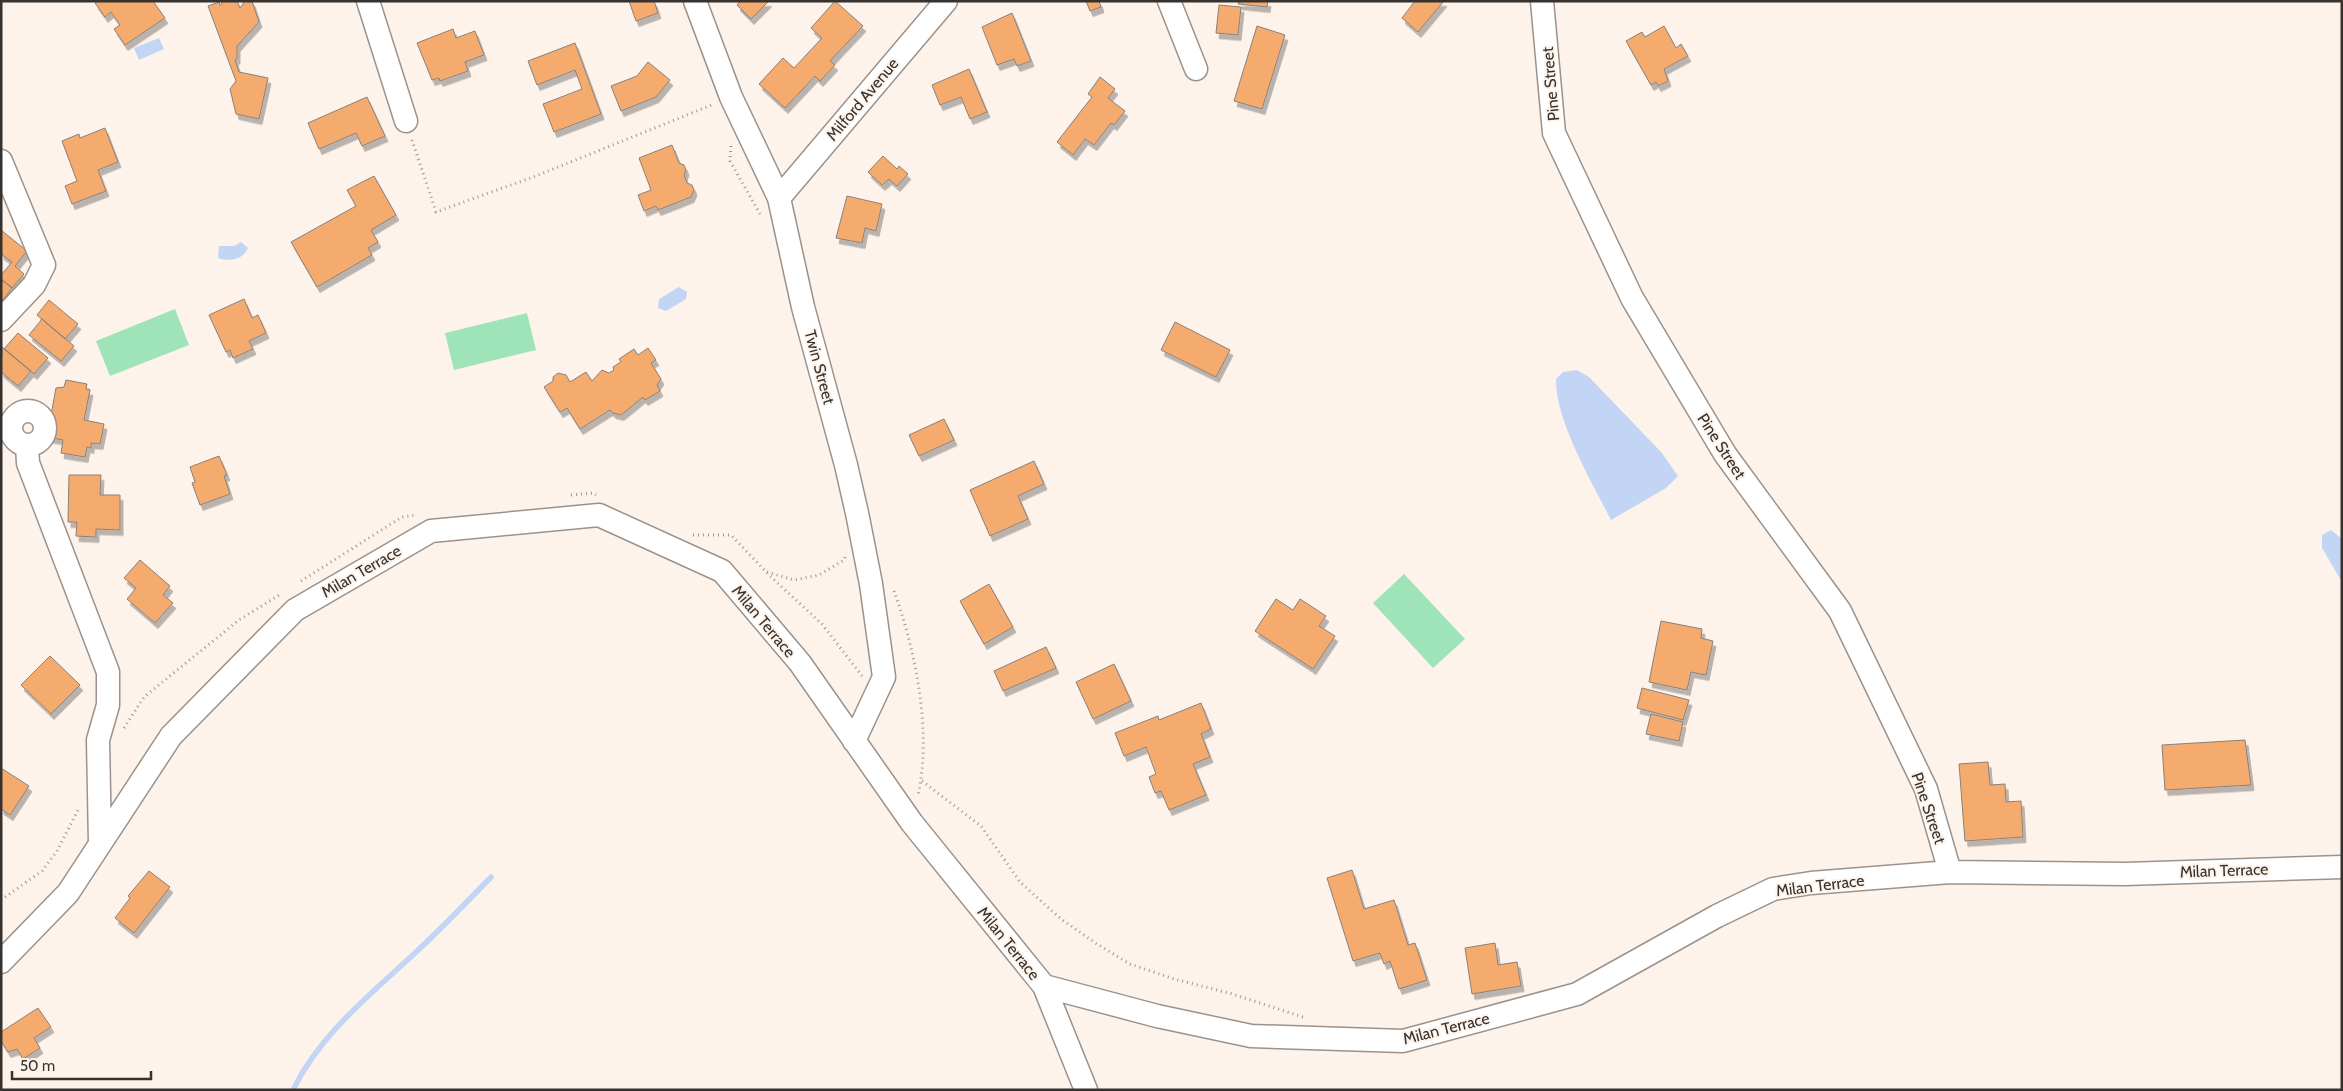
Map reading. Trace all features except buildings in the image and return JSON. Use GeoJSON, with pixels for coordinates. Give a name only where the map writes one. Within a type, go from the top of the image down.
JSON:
{"type":"FeatureCollection","features":[{"type":"Feature","properties":{"kind":"street"},"geometry":{"type":"LineString","coordinates":[[368,1],[406,121]]}},
{"type":"Feature","properties":{"kind":"street","name":"Twin Street"},"geometry":{"type":"LineString","coordinates":[[695,1],[731,97],[779,198],[803,307],[846,465],[861,533],[884,678],[854,741]]}},
{"type":"Feature","properties":{"kind":"street","name":"Milford Avenue"},"geometry":{"type":"LineString","coordinates":[[779,198],[946,1]]}},
{"type":"Feature","properties":{"kind":"street"},"geometry":{"type":"LineString","coordinates":[[1169,1],[1196,69]]}},
{"type":"Feature","properties":{"kind":"street","name":"Pine Street"},"geometry":{"type":"LineString","coordinates":[[1542,1],[1554,133],[1632,298],[1725,454],[1840,611],[1926,789],[1950,872]]}},
{"type":"Feature","properties":{"kind":"street"},"geometry":{"type":"LineString","coordinates":[[1,161],[44,265],[41,275],[34,285],[1,320]]}},
{"type":"Feature","properties":{"kind":"street"},"geometry":{"type":"LineString","coordinates":[[27,445],[28,463],[108,672],[108,705],[98,740],[100,844]]}},
{"type":"Feature","properties":{"kind":"street","name":"Milan Terrace"},"geometry":{"type":"LineString","coordinates":[[1,962],[68,893],[171,736],[294,610],[431,531],[599,515],[722,570],[800,663],[912,823],[1044,986],[1156,1016],[1251,1036],[1403,1041],[1577,994],[1717,916],[1773,889],[1811,883],[1950,872],[2124,874],[2342,866]]}},
{"type":"Feature","properties":{"kind":"street"},"geometry":{"type":"LineString","coordinates":[[1044,986],[1086,1090]]}},
{"type":"Feature","properties":{"kind":"path"},"geometry":{"type":"LineString","coordinates":[[406,121],[436,212],[536,176],[731,97]]}},
{"type":"Feature","properties":{"kind":"path"},"geometry":{"type":"LineString","coordinates":[[564,496],[593,492],[600,498]]}},
{"type":"Feature","properties":{"kind":"path"},"geometry":{"type":"LineString","coordinates":[[296,584],[402,517],[421,515]]}},
{"type":"Feature","properties":{"kind":"path"},"geometry":{"type":"LineString","coordinates":[[683,532],[731,535],[766,572],[822,624],[876,695]]}},
{"type":"Feature","properties":{"kind":"path"},"geometry":{"type":"LineString","coordinates":[[766,572],[794,580],[819,575],[844,560],[846,552]]}},
{"type":"Feature","properties":{"kind":"path"},"geometry":{"type":"LineString","coordinates":[[892,584],[904,620],[922,714],[924,770],[912,823]]}},
{"type":"Feature","properties":{"kind":"path"},"geometry":{"type":"LineString","coordinates":[[120,734],[144,696],[239,620],[288,589]]}},
{"type":"Feature","properties":{"kind":"path"},"geometry":{"type":"LineString","coordinates":[[922,781],[981,826],[1020,882],[1061,919],[1097,944],[1130,964],[1174,979],[1229,993],[1305,1017]]}},
{"type":"Feature","properties":{"kind":"path"},"geometry":{"type":"LineString","coordinates":[[1,900],[42,871],[57,851],[79,808]]}},
{"type":"Feature","properties":{"kind":"green space"},"geometry":{"type":"Polygon","coordinates":[[[175,309],[189,345],[110,376],[96,341],[175,309]]]}},
{"type":"Feature","properties":{"kind":"green space"},"geometry":{"type":"Polygon","coordinates":[[[527,313],[536,350],[454,370],[445,333],[527,313]]]}},
{"type":"Feature","properties":{"kind":"green space"},"geometry":{"type":"Polygon","coordinates":[[[1404,574],[1465,639],[1433,668],[1373,603],[1404,574]]]}},
{"type":"Feature","properties":{"kind":"water"},"geometry":{"type":"Polygon","coordinates":[[[159,38],[164,49],[139,60],[134,48],[159,38]]]}},
{"type":"Feature","properties":{"kind":"water"},"geometry":{"type":"Polygon","coordinates":[[[241,242],[248,248],[243,255],[231,260],[218,258],[219,246],[234,246],[241,242]]]}},
{"type":"Feature","properties":{"kind":"water"},"geometry":{"type":"Polygon","coordinates":[[[679,287],[687,292],[686,299],[666,311],[658,308],[659,299],[679,287]]]}},
{"type":"Feature","properties":{"kind":"water"},"geometry":{"type":"Polygon","coordinates":[[[1577,370],[1589,377],[1662,453],[1678,476],[1666,488],[1611,520],[1576,451],[1561,413],[1556,379],[1563,372],[1577,370]]]}},
{"type":"Feature","properties":{"kind":"water"},"geometry":{"type":"Polygon","coordinates":[[[2331,530],[2342,539],[2342,582],[2322,548],[2322,535],[2331,530]]]}},
{"type":"Feature","properties":{"kind":"waterway"},"geometry":{"type":"LineString","coordinates":[[293,1090],[317,1051],[347,1016],[434,935],[491,877]]}}]}
